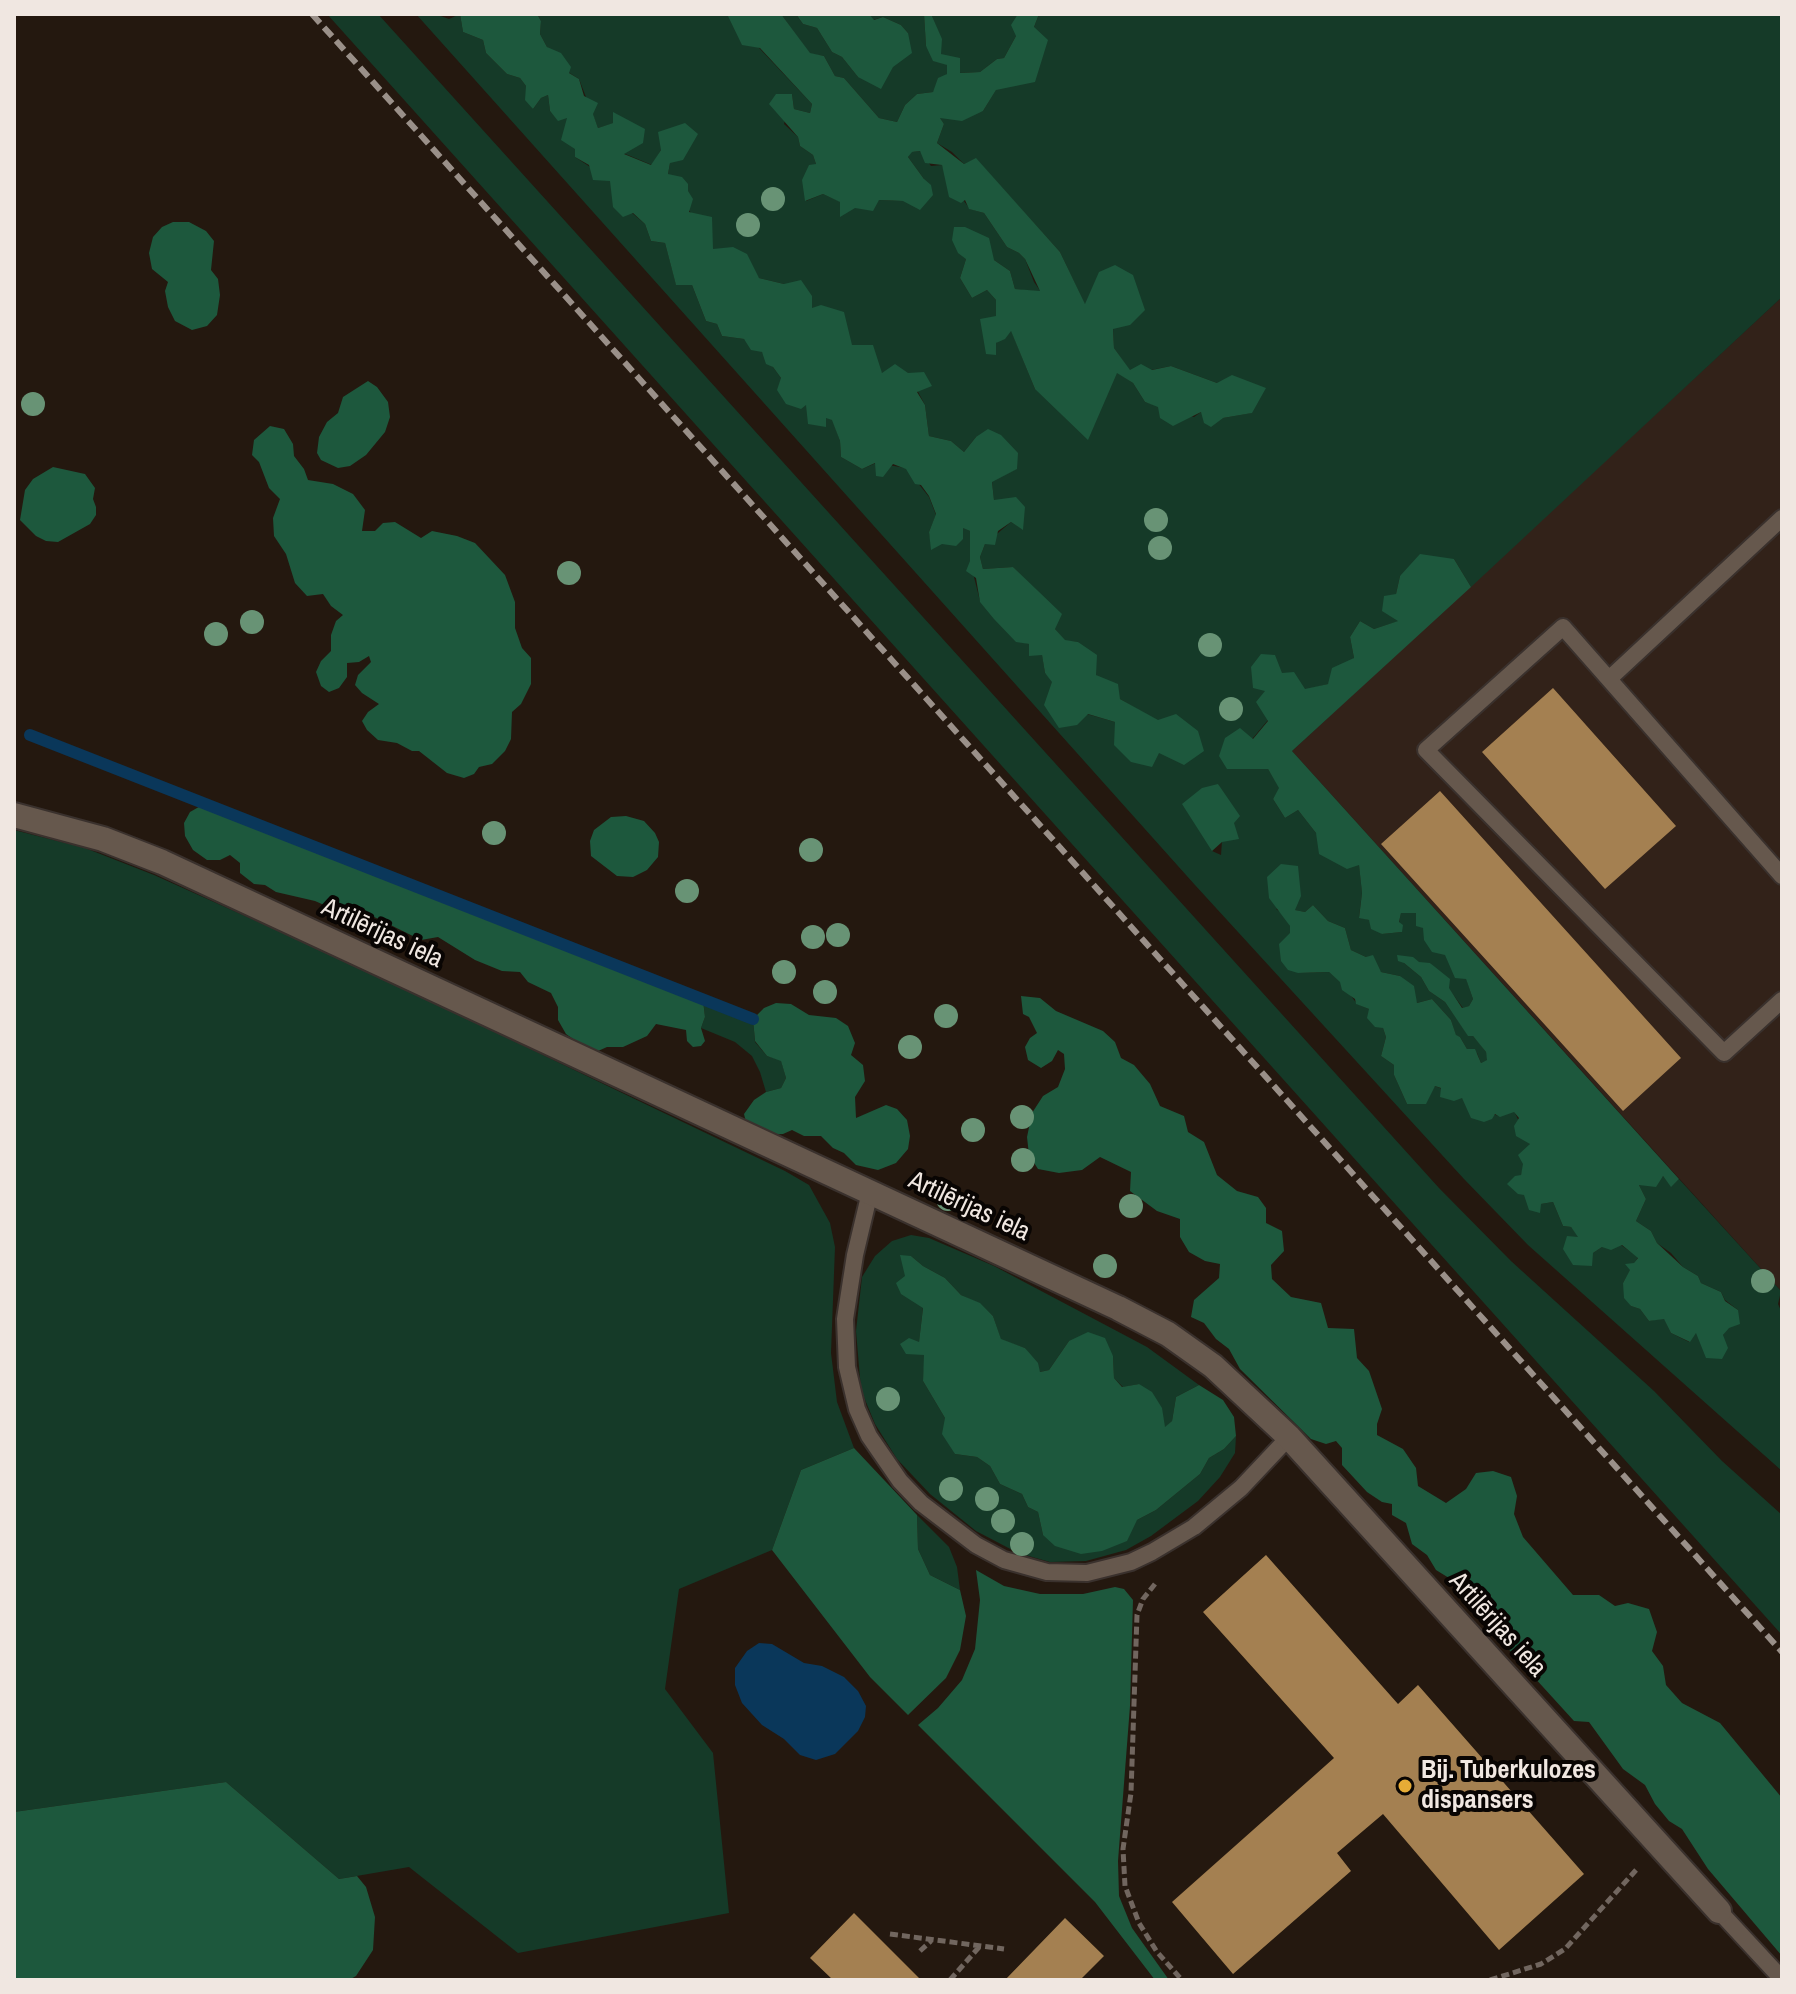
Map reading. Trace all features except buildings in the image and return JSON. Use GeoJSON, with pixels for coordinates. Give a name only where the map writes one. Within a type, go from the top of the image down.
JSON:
{"type":"FeatureCollection","features":[{"type":"Feature","properties":{"kind":"street","name":"Artilērijas iela"},"geometry":{"type":"LineString","coordinates":[[14,815],[103,839],[162,862],[1168,1334],[1213,1366],[1289,1437],[1719,1911]]}},
{"type":"Feature","properties":{"kind":"lane"},"geometry":{"type":"LineString","coordinates":[[1609,679],[1781,521]]}},
{"type":"Feature","properties":{"kind":"lane"},"geometry":{"type":"LineString","coordinates":[[1782,876],[1563,627],[1426,750],[1724,1053],[1782,1000]]}},
{"type":"Feature","properties":{"kind":"lane"},"geometry":{"type":"LineString","coordinates":[[870,1192],[855,1255],[845,1319],[847,1367],[857,1409],[869,1436],[900,1481],[930,1511],[976,1545],[1004,1560],[1047,1572],[1087,1573],[1131,1562],[1194,1527],[1241,1488],[1289,1437]]}},
{"type":"Feature","properties":{"kind":"lane"},"geometry":{"type":"LineString","coordinates":[[1719,1911],[1782,1979]]}},
{"type":"Feature","properties":{"kind":"path"},"geometry":{"type":"LineString","coordinates":[[1165,1574],[1143,1599],[1137,1615],[1131,1793],[1123,1849],[1125,1886],[1139,1923],[1157,1952],[1182,1980]]}},
{"type":"Feature","properties":{"kind":"path"},"geometry":{"type":"LineString","coordinates":[[1490,1980],[1541,1964],[1565,1949],[1659,1844]]}},
{"type":"Feature","properties":{"kind":"path"},"geometry":{"type":"LineString","coordinates":[[890,1934],[1004,1949]]}},
{"type":"Feature","properties":{"kind":"path"},"geometry":{"type":"LineString","coordinates":[[920,1951],[932,1940]]}},
{"type":"Feature","properties":{"kind":"path"},"geometry":{"type":"LineString","coordinates":[[950,1980],[980,1946]]}},
{"type":"Feature","properties":{"kind":"shaded area"},"geometry":{"type":"Polygon","coordinates":[[[1782,297],[1782,1292],[1292,751],[1782,297]]]}},
{"type":"Feature","properties":{"kind":"green space"},"geometry":{"type":"Polygon","coordinates":[[[327,14],[378,14],[1439,1188],[1511,1261],[1654,1391],[1722,1461],[1782,1515],[1782,1635],[327,14]]]}},
{"type":"Feature","properties":{"kind":"green space"},"geometry":{"type":"Polygon","coordinates":[[[416,14],[435,14],[449,19],[460,14],[463,32],[483,40],[486,53],[507,74],[520,78],[526,86],[533,109],[541,98],[548,95],[550,111],[558,120],[567,117],[576,149],[575,157],[610,180],[632,213],[645,224],[651,241],[665,243],[676,284],[692,285],[706,321],[717,324],[722,336],[744,339],[762,352],[781,378],[826,426],[826,417],[833,420],[840,441],[841,457],[862,469],[876,463],[906,468],[929,497],[936,515],[929,532],[932,549],[962,527],[970,531],[970,561],[980,601],[1016,641],[1030,644],[1042,654],[1045,673],[1087,714],[1115,722],[1158,721],[1120,699],[1096,675],[1078,642],[1065,641],[1032,587],[1013,567],[983,569],[980,557],[985,544],[1011,522],[1022,529],[994,501],[992,481],[1016,469],[976,437],[964,452],[951,441],[929,436],[925,405],[908,373],[882,373],[784,284],[759,278],[712,249],[668,174],[670,163],[661,150],[652,165],[623,153],[613,113],[614,123],[598,128],[579,79],[568,72],[540,34],[541,21],[537,14],[727,14],[812,104],[810,113],[794,109],[792,94],[784,124],[798,137],[800,146],[813,155],[816,164],[806,201],[823,194],[855,208],[879,200],[903,201],[924,179],[908,157],[911,152],[920,151],[931,166],[942,165],[947,179],[970,209],[984,213],[1007,247],[1025,259],[1041,292],[1015,289],[1010,271],[994,260],[966,259],[960,278],[972,298],[987,290],[996,300],[996,343],[1011,330],[1035,389],[1117,372],[1133,383],[1145,402],[1194,417],[1201,412],[1223,418],[1251,413],[1217,383],[1171,366],[1130,371],[1114,348],[1113,328],[1085,305],[1060,252],[976,159],[964,164],[937,143],[944,124],[939,117],[983,111],[1039,14],[1782,14],[1782,297],[1471,587],[1454,559],[1400,576],[1396,594],[1399,621],[1374,629],[1360,621],[1350,637],[1354,658],[1328,684],[1305,690],[1265,690],[1268,720],[1227,769],[1268,769],[1280,788],[1273,799],[1285,818],[1298,810],[1316,833],[1359,864],[1362,893],[1359,917],[1369,920],[1382,934],[1402,932],[1399,923],[1401,912],[1416,913],[1423,928],[1466,978],[1473,999],[1469,1006],[1463,1008],[1430,963],[1404,963],[1421,977],[1429,991],[1445,1002],[1468,1035],[1480,1044],[1488,1060],[1481,1063],[1477,1053],[1467,1049],[1460,1037],[1456,1036],[1451,1020],[1432,999],[1417,1003],[1400,976],[1381,972],[1366,957],[1351,950],[1345,928],[1328,921],[1313,905],[1305,912],[1294,910],[1297,900],[1276,909],[1286,916],[1290,926],[1298,973],[1329,972],[1341,982],[1357,1004],[1369,1009],[1383,1028],[1386,1037],[1381,1056],[1394,1065],[1394,1075],[1407,1104],[1435,1086],[1462,1097],[1468,1109],[1500,1116],[1514,1111],[1530,1144],[1521,1175],[1524,1194],[1541,1204],[1553,1202],[1563,1226],[1571,1227],[1593,1253],[1602,1247],[1621,1245],[1638,1257],[1623,1283],[1631,1306],[1640,1309],[1649,1321],[1664,1318],[1671,1333],[1689,1342],[1696,1332],[1723,1335],[1738,1310],[1725,1300],[1721,1292],[1701,1283],[1698,1276],[1657,1243],[1651,1231],[1636,1221],[1646,1199],[1639,1185],[1663,1176],[1671,1186],[1679,1179],[1781,1291],[1778,1304],[1782,1313],[1782,1471],[1528,1245],[1195,885],[416,14]],[[1218,784],[1212,851],[1221,855],[1222,841],[1238,838],[1218,784]]]}},
{"type":"Feature","properties":{"kind":"green space"},"geometry":{"type":"Polygon","coordinates":[[[460,14],[537,14],[541,21],[540,34],[547,47],[561,53],[571,67],[569,73],[579,79],[584,96],[598,103],[593,114],[598,128],[613,123],[613,112],[645,129],[643,143],[624,154],[651,165],[661,150],[658,132],[685,123],[698,134],[683,160],[670,163],[668,174],[682,177],[688,184],[693,199],[689,212],[712,217],[713,249],[733,247],[747,254],[759,278],[784,284],[801,280],[812,296],[812,308],[821,305],[844,312],[852,345],[873,345],[882,373],[895,364],[908,373],[924,372],[932,386],[917,392],[925,405],[929,436],[951,441],[964,452],[976,437],[988,429],[1001,435],[1018,453],[1017,469],[992,482],[994,500],[1016,497],[1025,507],[1023,530],[1011,522],[998,531],[995,545],[985,544],[980,557],[983,569],[1013,567],[1062,614],[1055,629],[1065,640],[1078,642],[1097,655],[1096,675],[1118,684],[1120,699],[1158,720],[1176,714],[1198,731],[1204,751],[1184,765],[1159,753],[1152,767],[1131,762],[1114,745],[1115,722],[1088,714],[1077,725],[1059,728],[1044,705],[1052,682],[1045,673],[1042,655],[1029,656],[1029,644],[1016,642],[980,602],[976,578],[966,571],[970,561],[970,531],[963,528],[963,539],[956,546],[942,544],[931,550],[929,532],[936,514],[929,496],[921,485],[915,484],[906,469],[893,464],[883,477],[876,476],[875,463],[862,469],[841,457],[840,441],[832,420],[826,418],[826,427],[808,424],[806,405],[801,409],[786,404],[777,390],[781,378],[773,367],[766,364],[762,352],[751,350],[744,339],[722,336],[717,324],[706,321],[692,285],[676,285],[665,243],[651,241],[645,224],[633,213],[623,217],[613,207],[610,181],[593,180],[589,165],[575,157],[575,149],[561,140],[567,118],[558,121],[550,111],[548,95],[541,98],[533,109],[525,100],[526,86],[520,78],[507,74],[486,53],[483,40],[463,32],[460,14]]]}},
{"type":"Feature","properties":{"kind":"green space"},"geometry":{"type":"Polygon","coordinates":[[[727,14],[781,14],[810,53],[824,56],[835,76],[844,78],[879,118],[897,122],[905,105],[917,94],[933,92],[938,78],[947,74],[947,65],[933,61],[926,46],[924,14],[932,16],[942,39],[941,54],[960,58],[960,73],[980,72],[997,59],[1004,58],[1016,36],[1011,25],[1018,14],[1039,14],[1034,27],[1048,40],[1035,82],[996,90],[983,111],[962,121],[940,118],[944,124],[937,143],[964,164],[976,158],[1060,252],[1085,304],[1099,272],[1115,265],[1133,275],[1145,310],[1130,325],[1113,329],[1114,348],[1130,370],[1141,364],[1152,370],[1171,366],[1217,383],[1232,375],[1266,388],[1252,413],[1223,418],[1211,427],[1204,423],[1201,412],[1173,426],[1160,418],[1158,407],[1145,402],[1133,383],[1117,373],[1088,440],[1035,389],[1011,331],[1005,339],[996,343],[996,355],[986,354],[980,319],[996,316],[996,300],[987,290],[972,298],[960,278],[966,259],[958,253],[952,240],[954,227],[965,227],[989,238],[994,260],[1010,271],[1015,289],[1040,291],[1025,259],[1007,247],[984,213],[969,209],[965,200],[961,203],[949,197],[942,165],[925,163],[920,151],[912,152],[908,157],[931,185],[933,195],[920,210],[903,201],[879,200],[873,211],[855,208],[840,217],[840,202],[823,194],[805,201],[802,180],[809,165],[816,164],[813,155],[800,146],[798,137],[769,104],[776,94],[792,94],[794,109],[810,113],[812,104],[760,48],[742,45],[727,14]]]}},
{"type":"Feature","properties":{"kind":"green space"},"geometry":{"type":"Polygon","coordinates":[[[781,14],[796,14],[803,24],[817,28],[832,52],[842,57],[858,77],[908,33],[901,25],[883,17],[873,20],[869,14],[924,14],[926,46],[947,65],[947,74],[933,92],[917,94],[905,105],[897,122],[879,118],[844,78],[835,76],[824,56],[810,54],[781,14]]]}},
{"type":"Feature","properties":{"kind":"green space"},"geometry":{"type":"Polygon","coordinates":[[[796,14],[869,14],[874,20],[883,17],[901,25],[908,33],[912,53],[893,67],[881,89],[858,77],[842,57],[832,52],[817,28],[803,24],[796,14]]]}},
{"type":"Feature","properties":{"kind":"green space"},"geometry":{"type":"Polygon","coordinates":[[[925,14],[1018,14],[1016,36],[1004,58],[997,59],[980,72],[959,73],[941,54],[941,39],[932,16],[925,14]]]}},
{"type":"Feature","properties":{"kind":"green space"},"geometry":{"type":"Polygon","coordinates":[[[173,222],[189,222],[206,231],[214,241],[211,270],[218,279],[220,295],[217,315],[207,326],[192,330],[175,321],[165,291],[168,282],[152,269],[149,253],[153,237],[162,227],[173,222]]]}},
{"type":"Feature","properties":{"kind":"green space"},"geometry":{"type":"Polygon","coordinates":[[[368,381],[388,402],[390,417],[385,432],[366,455],[350,466],[338,468],[321,460],[317,453],[319,437],[327,422],[338,413],[343,397],[368,381]]]}},
{"type":"Feature","properties":{"kind":"green space"},"geometry":{"type":"Polygon","coordinates":[[[270,426],[284,429],[293,444],[294,456],[308,480],[333,484],[353,494],[365,510],[362,531],[375,531],[383,523],[395,522],[421,538],[432,531],[457,536],[475,543],[505,575],[515,602],[515,628],[522,648],[531,658],[531,684],[521,704],[512,712],[511,739],[505,751],[492,764],[479,767],[474,774],[464,778],[447,773],[419,751],[378,740],[362,721],[379,704],[355,685],[358,675],[371,662],[369,656],[359,662],[347,663],[347,677],[339,688],[329,692],[321,686],[316,672],[331,651],[331,635],[336,621],[343,615],[331,606],[323,594],[307,596],[295,583],[286,554],[274,536],[273,518],[280,499],[269,488],[259,462],[252,455],[254,440],[270,426]]]}},
{"type":"Feature","properties":{"kind":"green space"},"geometry":{"type":"Polygon","coordinates":[[[53,467],[85,474],[95,488],[93,499],[96,515],[90,524],[58,542],[36,536],[20,520],[25,490],[33,479],[53,467]]]}},
{"type":"Feature","properties":{"kind":"green space"},"geometry":{"type":"Polygon","coordinates":[[[1420,554],[1454,559],[1471,587],[1292,751],[1679,1179],[1671,1187],[1663,1176],[1656,1187],[1639,1185],[1646,1199],[1636,1221],[1651,1231],[1657,1243],[1698,1276],[1701,1283],[1721,1292],[1725,1301],[1738,1310],[1740,1324],[1729,1328],[1723,1335],[1728,1348],[1722,1359],[1706,1358],[1696,1333],[1690,1342],[1671,1333],[1664,1319],[1649,1321],[1640,1309],[1631,1306],[1624,1298],[1623,1283],[1630,1270],[1625,1264],[1634,1263],[1638,1258],[1622,1245],[1611,1250],[1602,1247],[1593,1253],[1592,1266],[1573,1265],[1563,1249],[1567,1236],[1578,1237],[1571,1227],[1563,1226],[1553,1202],[1541,1204],[1540,1213],[1529,1210],[1524,1195],[1518,1194],[1507,1184],[1515,1176],[1521,1175],[1523,1164],[1518,1155],[1530,1144],[1516,1136],[1514,1126],[1519,1118],[1514,1112],[1500,1117],[1495,1114],[1484,1122],[1471,1118],[1462,1098],[1454,1101],[1440,1097],[1441,1088],[1435,1086],[1426,1104],[1407,1104],[1394,1075],[1394,1065],[1381,1056],[1386,1037],[1383,1028],[1375,1027],[1367,1018],[1369,1009],[1356,1004],[1355,999],[1342,990],[1340,982],[1329,972],[1298,973],[1288,970],[1281,961],[1279,944],[1290,933],[1290,926],[1269,898],[1267,877],[1281,864],[1298,866],[1301,896],[1295,910],[1305,912],[1313,905],[1328,921],[1345,928],[1351,950],[1366,957],[1373,955],[1381,972],[1400,976],[1414,986],[1417,1003],[1432,999],[1451,1020],[1456,1035],[1467,1049],[1475,1049],[1481,1063],[1487,1060],[1486,1052],[1473,1036],[1468,1036],[1445,1002],[1429,991],[1421,977],[1398,961],[1397,955],[1430,963],[1450,979],[1449,988],[1462,1008],[1469,1006],[1473,999],[1466,979],[1455,978],[1445,955],[1432,952],[1424,940],[1423,928],[1416,926],[1416,913],[1401,913],[1399,922],[1403,925],[1402,932],[1382,934],[1371,929],[1369,920],[1359,918],[1362,893],[1359,865],[1347,869],[1319,854],[1316,833],[1298,810],[1285,818],[1273,799],[1279,788],[1268,769],[1227,769],[1219,756],[1225,738],[1240,728],[1253,739],[1268,721],[1256,702],[1265,691],[1253,688],[1251,667],[1261,654],[1275,655],[1282,673],[1294,672],[1305,689],[1328,684],[1332,668],[1354,658],[1350,637],[1360,621],[1374,629],[1398,621],[1382,611],[1384,596],[1396,594],[1400,576],[1420,554]]]}},
{"type":"Feature","properties":{"kind":"green space"},"geometry":{"type":"Polygon","coordinates":[[[1218,784],[1240,816],[1234,823],[1239,839],[1222,842],[1212,851],[1182,804],[1202,788],[1218,784]]]}},
{"type":"Feature","properties":{"kind":"green space"},"geometry":{"type":"Polygon","coordinates":[[[204,804],[703,1000],[705,1017],[701,1028],[705,1041],[701,1046],[693,1047],[687,1041],[686,1030],[656,1024],[647,1036],[623,1047],[607,1047],[598,1051],[583,1046],[566,1034],[558,1020],[558,1007],[551,993],[528,982],[520,972],[502,971],[475,960],[438,937],[421,940],[360,910],[340,912],[315,901],[254,884],[240,873],[240,863],[230,855],[220,860],[207,860],[193,850],[185,836],[184,823],[190,812],[204,804]]]}},
{"type":"Feature","properties":{"kind":"green space"},"geometry":{"type":"Polygon","coordinates":[[[626,816],[644,821],[659,842],[658,857],[647,870],[633,877],[617,876],[591,856],[590,841],[594,830],[611,817],[626,816]]]}},
{"type":"Feature","properties":{"kind":"green space"},"geometry":{"type":"Polygon","coordinates":[[[14,830],[85,848],[154,875],[374,974],[809,1185],[830,1223],[835,1247],[831,1353],[837,1402],[854,1448],[801,1470],[772,1550],[679,1589],[665,1689],[713,1753],[729,1913],[518,1953],[409,1867],[339,1879],[226,1782],[14,1812],[14,830]]]}},
{"type":"Feature","properties":{"kind":"green space"},"geometry":{"type":"Polygon","coordinates":[[[1021,996],[1040,998],[1056,1011],[1103,1031],[1115,1042],[1121,1058],[1134,1065],[1150,1084],[1160,1106],[1184,1116],[1188,1132],[1204,1142],[1217,1175],[1237,1191],[1258,1197],[1266,1208],[1266,1223],[1282,1231],[1284,1251],[1271,1265],[1272,1279],[1291,1297],[1321,1303],[1328,1328],[1354,1329],[1357,1358],[1369,1371],[1382,1409],[1377,1435],[1403,1449],[1416,1468],[1418,1486],[1446,1503],[1466,1489],[1476,1473],[1493,1471],[1511,1477],[1517,1496],[1514,1514],[1523,1537],[1573,1595],[1599,1595],[1615,1606],[1628,1603],[1649,1609],[1657,1632],[1652,1651],[1663,1666],[1666,1685],[1682,1703],[1720,1723],[1782,1798],[1782,1956],[1708,1869],[1682,1829],[1669,1821],[1655,1804],[1645,1785],[1623,1769],[1589,1722],[1574,1721],[1502,1642],[1494,1622],[1480,1606],[1465,1601],[1449,1578],[1436,1570],[1427,1555],[1412,1544],[1406,1523],[1392,1515],[1392,1504],[1382,1502],[1367,1492],[1342,1465],[1342,1448],[1336,1441],[1326,1444],[1311,1439],[1240,1369],[1229,1349],[1216,1339],[1204,1323],[1191,1317],[1194,1300],[1219,1278],[1220,1264],[1205,1261],[1189,1252],[1180,1237],[1180,1219],[1157,1211],[1130,1191],[1131,1172],[1100,1157],[1082,1170],[1059,1173],[1038,1169],[1029,1155],[1027,1137],[1032,1113],[1043,1096],[1058,1087],[1065,1069],[1064,1054],[1058,1050],[1052,1061],[1041,1068],[1028,1060],[1025,1047],[1037,1033],[1029,1017],[1023,1014],[1021,996]]]}},
{"type":"Feature","properties":{"kind":"green space"},"geometry":{"type":"Polygon","coordinates":[[[703,1000],[753,1019],[755,1042],[767,1056],[781,1060],[786,1078],[781,1088],[766,1092],[752,1056],[735,1042],[701,1028],[705,1017],[703,1000]]]}},
{"type":"Feature","properties":{"kind":"green space"},"geometry":{"type":"Polygon","coordinates":[[[776,1003],[791,1004],[809,1015],[836,1018],[848,1026],[855,1043],[851,1055],[863,1065],[865,1081],[855,1097],[856,1118],[886,1105],[897,1109],[907,1120],[910,1136],[908,1149],[896,1163],[878,1170],[856,1165],[821,1136],[804,1136],[792,1130],[764,1135],[746,1122],[744,1114],[754,1100],[766,1092],[781,1088],[786,1078],[781,1061],[767,1056],[755,1041],[753,1019],[764,1008],[776,1003]]]}},
{"type":"Feature","properties":{"kind":"green space"},"geometry":{"type":"Polygon","coordinates":[[[911,1235],[929,1238],[994,1266],[1147,1347],[1199,1385],[1176,1397],[1172,1421],[1165,1428],[1139,1384],[1123,1387],[1114,1378],[1113,1356],[1069,1341],[1049,1370],[1040,1372],[1025,1348],[1001,1340],[993,1316],[980,1304],[961,1295],[945,1278],[911,1256],[923,1307],[919,1343],[925,1355],[923,1381],[945,1418],[955,1454],[977,1457],[990,1466],[1000,1484],[1022,1494],[1028,1507],[1038,1512],[1043,1535],[1137,1520],[1156,1510],[1200,1474],[1209,1458],[1224,1449],[1236,1436],[1235,1453],[1220,1477],[1198,1501],[1151,1536],[1126,1550],[1086,1561],[1050,1562],[1018,1553],[976,1531],[930,1494],[897,1459],[875,1424],[861,1390],[856,1331],[862,1277],[875,1256],[892,1241],[911,1235]]]}},
{"type":"Feature","properties":{"kind":"green space"},"geometry":{"type":"Polygon","coordinates":[[[900,1255],[911,1256],[945,1278],[961,1295],[980,1303],[993,1316],[1001,1339],[1025,1348],[1038,1363],[1040,1372],[1049,1370],[1069,1341],[1088,1332],[1105,1338],[1113,1356],[1114,1378],[1122,1387],[1139,1384],[1152,1392],[1162,1408],[1165,1427],[1172,1421],[1176,1397],[1199,1385],[1223,1400],[1234,1417],[1236,1436],[1224,1449],[1209,1458],[1200,1474],[1156,1510],[1137,1520],[1127,1541],[1102,1551],[1081,1554],[1055,1546],[1043,1535],[1038,1512],[1028,1507],[1022,1494],[1000,1484],[990,1466],[977,1457],[955,1454],[942,1434],[945,1418],[923,1381],[924,1355],[906,1354],[900,1344],[909,1338],[919,1342],[923,1308],[901,1294],[896,1283],[905,1276],[900,1255]]]}},
{"type":"Feature","properties":{"kind":"green space"},"geometry":{"type":"Polygon","coordinates":[[[854,1448],[917,1515],[918,1549],[930,1575],[960,1590],[966,1616],[960,1650],[946,1678],[908,1715],[870,1677],[772,1550],[801,1470],[854,1448]]]}},
{"type":"Feature","properties":{"kind":"green space"},"geometry":{"type":"Polygon","coordinates":[[[917,1515],[949,1547],[957,1567],[960,1590],[930,1575],[918,1549],[917,1515]]]}},
{"type":"Feature","properties":{"kind":"green space"},"geometry":{"type":"Polygon","coordinates":[[[976,1570],[1004,1586],[1040,1594],[1083,1594],[1115,1587],[1124,1589],[1133,1600],[1130,1706],[1118,1861],[1119,1896],[1132,1928],[1169,1980],[1155,1980],[1095,1902],[918,1725],[938,1708],[962,1680],[975,1649],[980,1600],[976,1570]]]}},
{"type":"Feature","properties":{"kind":"green space"},"geometry":{"type":"Polygon","coordinates":[[[226,1782],[339,1879],[357,1876],[366,1887],[375,1917],[373,1950],[356,1976],[349,1980],[14,1980],[14,1812],[226,1782]]]}},
{"type":"Feature","properties":{"kind":"water"},"geometry":{"type":"Polygon","coordinates":[[[759,1643],[772,1644],[804,1663],[822,1666],[844,1677],[858,1691],[866,1706],[865,1717],[858,1731],[835,1754],[816,1760],[800,1755],[784,1739],[762,1725],[742,1703],[735,1685],[735,1668],[747,1651],[759,1643]]]}},
{"type":"Feature","properties":{"kind":"waterway"},"geometry":{"type":"LineString","coordinates":[[30,735],[753,1019]]}},
{"type":"Feature","properties":{"kind":"railway"},"geometry":{"type":"LineString","coordinates":[[312,14],[1782,1652]]}},
{"type":"Feature","properties":{"kind":"place","name":"Bij. Tuberkulozes dispansers"},"geometry":{"type":"Point","coordinates":[1405,1786]}}]}
